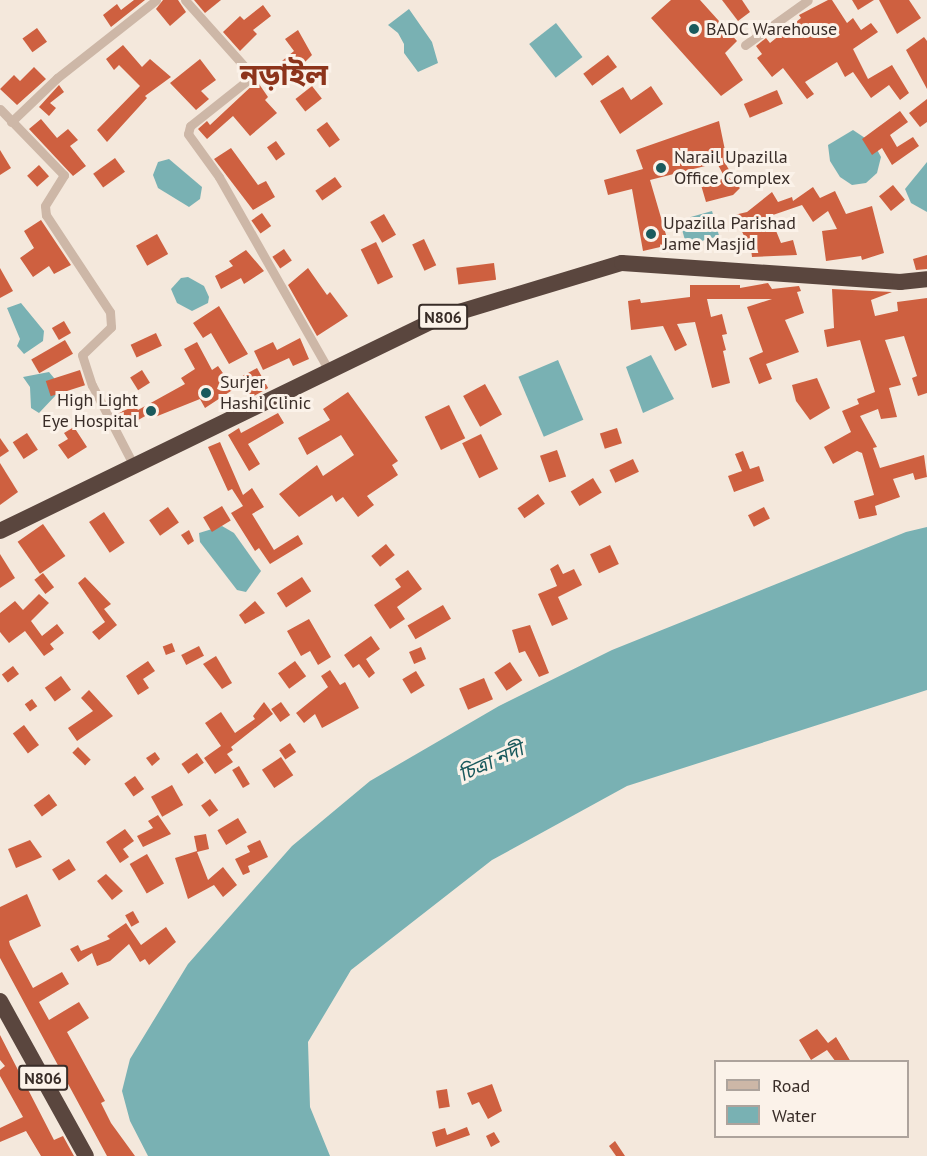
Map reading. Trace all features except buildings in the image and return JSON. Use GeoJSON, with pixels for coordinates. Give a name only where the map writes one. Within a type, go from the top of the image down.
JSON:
{"type":"FeatureCollection","features":[{"type":"Feature","properties":{"kind":"highway","name":"N806"},"geometry":{"type":"LineString","coordinates":[[0,531],[133,464],[436,319],[622,263],[900,282],[927,279]]}},
{"type":"Feature","properties":{"kind":"highway","name":"N806"},"geometry":{"type":"LineString","coordinates":[[0,1000],[86,1156]]}},
{"type":"Feature","properties":{"kind":"street"},"geometry":{"type":"LineString","coordinates":[[11,122],[57,78],[156,0]]}},
{"type":"Feature","properties":{"kind":"street"},"geometry":{"type":"LineString","coordinates":[[185,0],[253,76],[190,126],[188,134],[219,177],[329,371]]}},
{"type":"Feature","properties":{"kind":"street"},"geometry":{"type":"LineString","coordinates":[[746,45],[808,0]]}},
{"type":"Feature","properties":{"kind":"street"},"geometry":{"type":"LineString","coordinates":[[0,109],[64,175],[45,206],[46,215],[110,312],[111,327],[82,355],[92,385],[133,464]]}},
{"type":"Feature","properties":{"kind":"water"},"geometry":{"type":"Polygon","coordinates":[[[409,9],[432,42],[438,63],[418,72],[404,53],[404,44],[398,33],[388,25],[409,9]]]}},
{"type":"Feature","properties":{"kind":"water"},"geometry":{"type":"Polygon","coordinates":[[[556,23],[582,57],[556,78],[529,44],[556,23]]]}},
{"type":"Feature","properties":{"kind":"water"},"geometry":{"type":"Polygon","coordinates":[[[853,130],[874,144],[881,157],[877,173],[866,183],[852,185],[840,177],[830,161],[828,145],[853,130]]]}},
{"type":"Feature","properties":{"kind":"water"},"geometry":{"type":"Polygon","coordinates":[[[169,159],[202,187],[200,199],[189,207],[158,188],[153,175],[158,162],[169,159]]]}},
{"type":"Feature","properties":{"kind":"water"},"geometry":{"type":"Polygon","coordinates":[[[927,162],[927,212],[911,203],[905,189],[927,162]]]}},
{"type":"Feature","properties":{"kind":"water"},"geometry":{"type":"Polygon","coordinates":[[[712,211],[719,236],[686,245],[679,220],[712,211]]]}},
{"type":"Feature","properties":{"kind":"water"},"geometry":{"type":"Polygon","coordinates":[[[188,277],[204,286],[209,297],[208,303],[192,311],[177,303],[171,289],[181,278],[188,277]]]}},
{"type":"Feature","properties":{"kind":"water"},"geometry":{"type":"Polygon","coordinates":[[[21,303],[44,331],[43,341],[24,354],[17,346],[20,339],[7,308],[21,303]]]}},
{"type":"Feature","properties":{"kind":"water"},"geometry":{"type":"Polygon","coordinates":[[[651,355],[674,399],[643,413],[626,367],[651,355]]]}},
{"type":"Feature","properties":{"kind":"water"},"geometry":{"type":"Polygon","coordinates":[[[558,360],[583,420],[544,437],[518,377],[558,360]]]}},
{"type":"Feature","properties":{"kind":"water"},"geometry":{"type":"Polygon","coordinates":[[[49,372],[59,384],[56,395],[39,413],[31,408],[30,387],[23,377],[49,372]]]}},
{"type":"Feature","properties":{"kind":"water"},"geometry":{"type":"Polygon","coordinates":[[[222,526],[234,533],[261,571],[246,592],[237,590],[200,542],[199,533],[222,526]]]}},
{"type":"Feature","properties":{"kind":"water","name":"চিত্রা নদী"},"geometry":{"type":"Polygon","coordinates":[[[927,527],[927,690],[627,786],[492,860],[351,970],[308,1042],[310,1107],[330,1156],[148,1156],[130,1121],[122,1091],[130,1059],[188,964],[292,846],[370,781],[499,706],[612,650],[906,532],[927,527]]]}},
{"type":"Feature","properties":{"kind":"place","name":"BADC Warehouse"},"geometry":{"type":"Point","coordinates":[694,29]}},
{"type":"Feature","properties":{"kind":"place","name":"Narail Upazilla Office Complex"},"geometry":{"type":"Point","coordinates":[661,168]}},
{"type":"Feature","properties":{"kind":"place","name":"Upazilla Parishad Jame Masjid"},"geometry":{"type":"Point","coordinates":[651,234]}},
{"type":"Feature","properties":{"kind":"place","name":"Surjer Hashi Clinic"},"geometry":{"type":"Point","coordinates":[206,393]}},
{"type":"Feature","properties":{"kind":"place","name":"High Light Eye Hospital"},"geometry":{"type":"Point","coordinates":[151,411]}},
{"type":"Feature","properties":{"kind":"district","name":"নড়াইল"},"geometry":{"type":"Point","coordinates":[284,74]}}]}
